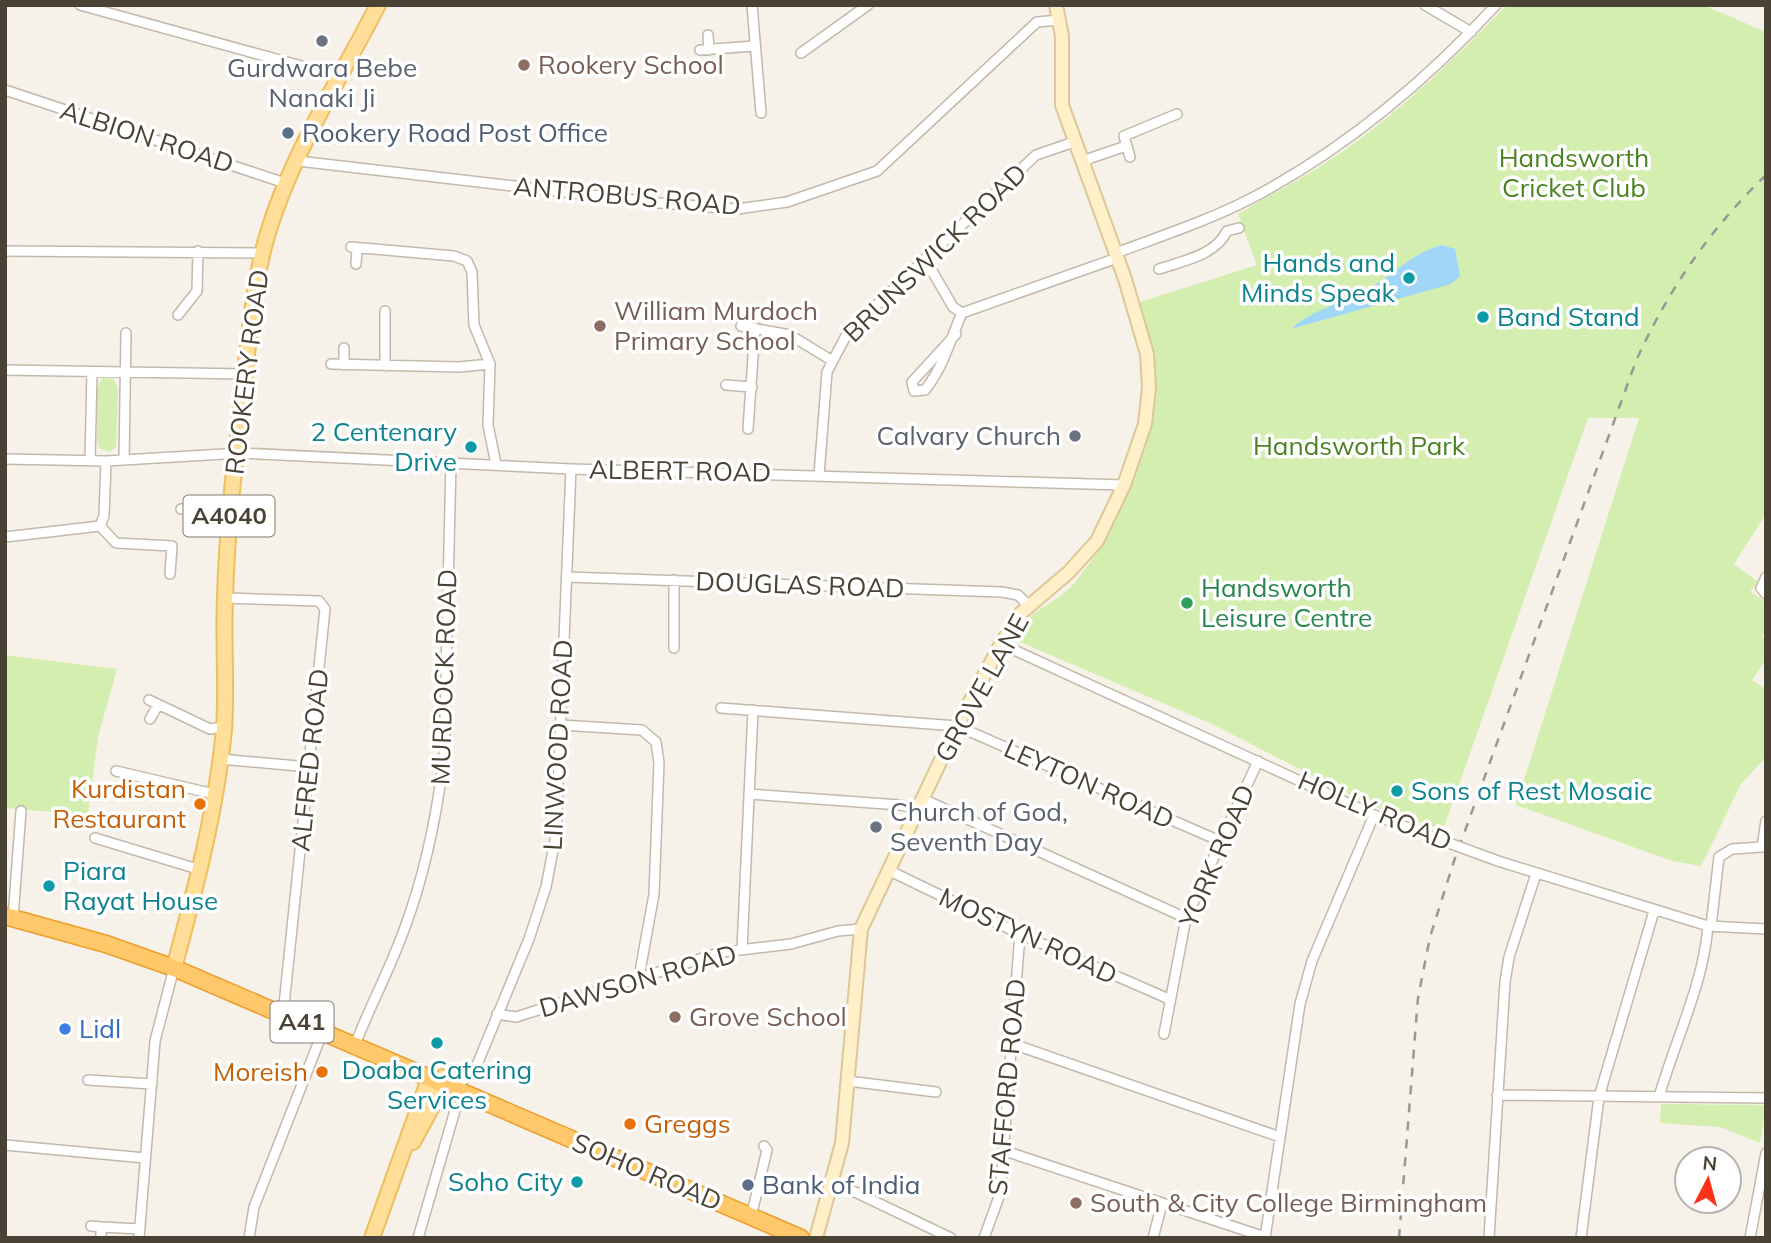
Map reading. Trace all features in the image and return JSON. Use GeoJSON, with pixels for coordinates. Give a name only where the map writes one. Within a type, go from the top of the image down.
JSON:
{"type":"FeatureCollection","features":[{"type":"Feature","properties":{"kind":"highway","name":"A41"},"geometry":{"type":"LineString","coordinates":[[8,919],[106,944],[174,968]]}},
{"type":"Feature","properties":{"kind":"highway","name":"SOHO ROAD"},"geometry":{"type":"LineString","coordinates":[[174,968],[443,1080],[801,1238]]}},
{"type":"Feature","properties":{"kind":"main road","name":"ROOKERY ROAD"},"geometry":{"type":"LineString","coordinates":[[174,968],[201,870],[220,760],[224,727],[229,512],[263,253],[298,161],[378,5]]}},
{"type":"Feature","properties":{"kind":"main road"},"geometry":{"type":"LineString","coordinates":[[372,1238],[401,1164],[443,1080]]}},
{"type":"Feature","properties":{"kind":"street"},"geometry":{"type":"LineString","coordinates":[[79,5],[341,77]]}},
{"type":"Feature","properties":{"kind":"street"},"geometry":{"type":"LineString","coordinates":[[752,5],[761,113]]}},
{"type":"Feature","properties":{"kind":"street"},"geometry":{"type":"LineString","coordinates":[[801,53],[868,5]]}},
{"type":"Feature","properties":{"kind":"street","name":"GROVE LANE"},"geometry":{"type":"LineString","coordinates":[[816,1238],[842,1143],[861,929],[957,726],[1001,644],[1028,606],[1069,572],[1097,541],[1124,485],[1143,436],[1149,381],[1142,334],[1117,255],[1062,105],[1060,20],[1056,5]]}},
{"type":"Feature","properties":{"kind":"street"},"geometry":{"type":"LineString","coordinates":[[1425,5],[1471,32]]}},
{"type":"Feature","properties":{"kind":"street"},"geometry":{"type":"LineString","coordinates":[[962,313],[1117,255],[1219,213],[1280,182],[1340,145],[1411,89],[1496,5]]}},
{"type":"Feature","properties":{"kind":"street","name":"ANTROBUS ROAD"},"geometry":{"type":"LineString","coordinates":[[298,161],[737,209],[787,202],[877,171],[1037,22],[1060,20]]}},
{"type":"Feature","properties":{"kind":"street"},"geometry":{"type":"LineString","coordinates":[[708,35],[704,50],[754,46]]}},
{"type":"Feature","properties":{"kind":"street","name":"ALBION ROAD"},"geometry":{"type":"LineString","coordinates":[[5,90],[288,184]]}},
{"type":"Feature","properties":{"kind":"street"},"geometry":{"type":"LineString","coordinates":[[1130,157],[1124,136],[1177,114]]}},
{"type":"Feature","properties":{"kind":"street","name":"BRUNSWICK ROAD"},"geometry":{"type":"LineString","coordinates":[[819,475],[823,390],[831,360],[848,332],[1036,155],[1074,142]]}},
{"type":"Feature","properties":{"kind":"street"},"geometry":{"type":"LineString","coordinates":[[1082,161],[1126,146]]}},
{"type":"Feature","properties":{"kind":"street"},"geometry":{"type":"LineString","coordinates":[[1219,213],[1227,231]]}},
{"type":"Feature","properties":{"kind":"street"},"geometry":{"type":"LineString","coordinates":[[1159,269],[1204,254],[1223,239],[1227,231],[1239,228]]}},
{"type":"Feature","properties":{"kind":"street"},"geometry":{"type":"LineString","coordinates":[[356,264],[354,247],[454,256],[467,261],[472,272],[474,325],[489,364],[488,425],[496,464]]}},
{"type":"Feature","properties":{"kind":"street"},"geometry":{"type":"LineString","coordinates":[[5,251],[263,253]]}},
{"type":"Feature","properties":{"kind":"street"},"geometry":{"type":"LineString","coordinates":[[178,315],[197,291],[198,251]]}},
{"type":"Feature","properties":{"kind":"street"},"geometry":{"type":"LineString","coordinates":[[925,259],[953,307],[962,313]]}},
{"type":"Feature","properties":{"kind":"street"},"geometry":{"type":"LineString","coordinates":[[385,311],[385,366]]}},
{"type":"Feature","properties":{"kind":"street"},"geometry":{"type":"LineString","coordinates":[[956,334],[912,382],[914,391],[925,390],[931,383],[956,334],[962,313]]}},
{"type":"Feature","properties":{"kind":"street"},"geometry":{"type":"LineString","coordinates":[[741,326],[790,335],[831,360]]}},
{"type":"Feature","properties":{"kind":"street"},"geometry":{"type":"LineString","coordinates":[[748,429],[755,328]]}},
{"type":"Feature","properties":{"kind":"street"},"geometry":{"type":"LineString","coordinates":[[124,460],[126,333]]}},
{"type":"Feature","properties":{"kind":"street"},"geometry":{"type":"LineString","coordinates":[[344,348],[344,365]]}},
{"type":"Feature","properties":{"kind":"street"},"geometry":{"type":"LineString","coordinates":[[331,364],[489,364]]}},
{"type":"Feature","properties":{"kind":"street"},"geometry":{"type":"LineString","coordinates":[[5,370],[245,374]]}},
{"type":"Feature","properties":{"kind":"street"},"geometry":{"type":"LineString","coordinates":[[90,461],[92,372]]}},
{"type":"Feature","properties":{"kind":"street"},"geometry":{"type":"LineString","coordinates":[[726,385],[752,387]]}},
{"type":"Feature","properties":{"kind":"street","name":"ALBERT ROAD"},"geometry":{"type":"LineString","coordinates":[[5,459],[106,461],[236,453],[570,468],[1124,485]]}},
{"type":"Feature","properties":{"kind":"street"},"geometry":{"type":"LineString","coordinates":[[100,526],[104,516],[106,461]]}},
{"type":"Feature","properties":{"kind":"street","name":"MURDOCK ROAD"},"geometry":{"type":"LineString","coordinates":[[355,1045],[404,930],[426,860],[439,803],[444,756],[451,463]]}},
{"type":"Feature","properties":{"kind":"street","name":"LINWOOD ROAD"},"geometry":{"type":"LineString","coordinates":[[443,1080],[474,1072],[529,939],[546,887],[556,835],[570,468]]}},
{"type":"Feature","properties":{"kind":"street"},"geometry":{"type":"LineString","coordinates":[[181,509],[229,512]]}},
{"type":"Feature","properties":{"kind":"street"},"geometry":{"type":"LineString","coordinates":[[5,537],[100,526]]}},
{"type":"Feature","properties":{"kind":"street"},"geometry":{"type":"LineString","coordinates":[[100,526],[116,543],[172,546],[170,574]]}},
{"type":"Feature","properties":{"kind":"street","name":"DOUGLAS ROAD"},"geometry":{"type":"LineString","coordinates":[[567,577],[1002,592],[1018,595],[1028,606]]}},
{"type":"Feature","properties":{"kind":"street"},"geometry":{"type":"LineString","coordinates":[[1763,591],[1766,578]]}},
{"type":"Feature","properties":{"kind":"street"},"geometry":{"type":"LineString","coordinates":[[674,580],[674,648]]}},
{"type":"Feature","properties":{"kind":"street","name":"ALFRED ROAD"},"geometry":{"type":"LineString","coordinates":[[225,598],[319,601],[324,604],[284,1015]]}},
{"type":"Feature","properties":{"kind":"street","name":"HOLLY ROAD"},"geometry":{"type":"LineString","coordinates":[[1001,644],[1374,815],[1438,839],[1536,874],[1654,911],[1709,926],[1766,929]]}},
{"type":"Feature","properties":{"kind":"street"},"geometry":{"type":"LineString","coordinates":[[150,719],[153,703],[210,729],[224,727]]}},
{"type":"Feature","properties":{"kind":"street","name":"LEYTON ROAD"},"geometry":{"type":"LineString","coordinates":[[721,708],[957,726],[1222,842]]}},
{"type":"Feature","properties":{"kind":"street"},"geometry":{"type":"LineString","coordinates":[[742,949],[753,710]]}},
{"type":"Feature","properties":{"kind":"street"},"geometry":{"type":"LineString","coordinates":[[561,725],[642,730],[656,742],[659,763],[654,894],[639,977]]}},
{"type":"Feature","properties":{"kind":"street"},"geometry":{"type":"LineString","coordinates":[[220,760],[309,767]]}},
{"type":"Feature","properties":{"kind":"street","name":"YORK ROAD"},"geometry":{"type":"LineString","coordinates":[[1164,1034],[1186,918],[1258,761]]}},
{"type":"Feature","properties":{"kind":"street"},"geometry":{"type":"LineString","coordinates":[[116,771],[215,794]]}},
{"type":"Feature","properties":{"kind":"street"},"geometry":{"type":"LineString","coordinates":[[749,794],[920,804],[1186,918]]}},
{"type":"Feature","properties":{"kind":"street"},"geometry":{"type":"LineString","coordinates":[[8,919],[21,811]]}},
{"type":"Feature","properties":{"kind":"street"},"geometry":{"type":"LineString","coordinates":[[1005,1151],[1265,1237],[1300,1004],[1312,961],[1374,815]]}},
{"type":"Feature","properties":{"kind":"street"},"geometry":{"type":"LineString","coordinates":[[1659,1097],[1678,1034],[1698,985],[1719,857],[1732,849],[1762,847],[1766,821]]}},
{"type":"Feature","properties":{"kind":"street"},"geometry":{"type":"LineString","coordinates":[[95,838],[201,870]]}},
{"type":"Feature","properties":{"kind":"street","name":"MOSTYN ROAD"},"geometry":{"type":"LineString","coordinates":[[888,870],[1020,934],[1169,999]]}},
{"type":"Feature","properties":{"kind":"street"},"geometry":{"type":"LineString","coordinates":[[1489,1238],[1497,1095],[1509,957],[1536,874]]}},
{"type":"Feature","properties":{"kind":"street"},"geometry":{"type":"LineString","coordinates":[[1580,1238],[1599,1097],[1654,911]]}},
{"type":"Feature","properties":{"kind":"street","name":"DAWSON ROAD"},"geometry":{"type":"LineString","coordinates":[[497,1014],[516,1017],[722,952],[792,944],[838,931],[861,929]]}},
{"type":"Feature","properties":{"kind":"street","name":"STAFFORD ROAD"},"geometry":{"type":"LineString","coordinates":[[984,1238],[1000,1194],[1020,934]]}},
{"type":"Feature","properties":{"kind":"street"},"geometry":{"type":"LineString","coordinates":[[91,1226],[140,1234],[155,1041],[174,968]]}},
{"type":"Feature","properties":{"kind":"street"},"geometry":{"type":"LineString","coordinates":[[249,1238],[254,1206],[323,1031]]}},
{"type":"Feature","properties":{"kind":"street"},"geometry":{"type":"LineString","coordinates":[[1013,1044],[1280,1137]]}},
{"type":"Feature","properties":{"kind":"street"},"geometry":{"type":"LineString","coordinates":[[88,1080],[152,1084]]}},
{"type":"Feature","properties":{"kind":"street"},"geometry":{"type":"LineString","coordinates":[[848,1082],[936,1092]]}},
{"type":"Feature","properties":{"kind":"street"},"geometry":{"type":"LineString","coordinates":[[1497,1095],[1766,1098]]}},
{"type":"Feature","properties":{"kind":"street"},"geometry":{"type":"LineString","coordinates":[[418,1238],[456,1107]]}},
{"type":"Feature","properties":{"kind":"street"},"geometry":{"type":"LineString","coordinates":[[5,1145],[145,1158]]}},
{"type":"Feature","properties":{"kind":"street"},"geometry":{"type":"LineString","coordinates":[[751,1217],[767,1150],[764,1146]]}},
{"type":"Feature","properties":{"kind":"street"},"geometry":{"type":"LineString","coordinates":[[1750,1238],[1766,1153]]}},
{"type":"Feature","properties":{"kind":"street"},"geometry":{"type":"LineString","coordinates":[[832,1181],[951,1238]]}},
{"type":"Feature","properties":{"kind":"street"},"geometry":{"type":"LineString","coordinates":[[1153,1238],[1162,1204]]}},
{"type":"Feature","properties":{"kind":"street"},"geometry":{"type":"LineString","coordinates":[[101,1227],[101,1238]]}},
{"type":"Feature","properties":{"kind":"green space","name":"Handsworth Park"},"geometry":{"type":"Polygon","coordinates":[[[1507,5],[1703,5],[1766,32],[1766,514],[1734,564],[1758,582],[1750,592],[1766,602],[1766,630],[1762,636],[1766,638],[1766,659],[1752,680],[1766,689],[1766,757],[1741,784],[1701,866],[1672,861],[1516,805],[1639,418],[1588,418],[1443,830],[1370,805],[1212,724],[1020,642],[1020,634],[1028,619],[1070,588],[1095,556],[1141,460],[1149,435],[1155,386],[1148,332],[1140,302],[1257,265],[1238,214],[1323,165],[1358,141],[1446,66],[1507,5]]]}},
{"type":"Feature","properties":{"kind":"green space"},"geometry":{"type":"Polygon","coordinates":[[[102,378],[114,379],[118,389],[116,447],[109,452],[99,448],[97,441],[97,389],[102,378]]]}},
{"type":"Feature","properties":{"kind":"green space"},"geometry":{"type":"Polygon","coordinates":[[[5,655],[117,669],[98,737],[88,815],[5,808],[5,655]]]}},
{"type":"Feature","properties":{"kind":"green space"},"geometry":{"type":"Polygon","coordinates":[[[1661,1104],[1766,1105],[1760,1143],[1720,1127],[1660,1123],[1661,1104]]]}},
{"type":"Feature","properties":{"kind":"water"},"geometry":{"type":"Polygon","coordinates":[[[1442,245],[1455,249],[1460,276],[1451,284],[1291,329],[1320,310],[1373,286],[1422,253],[1442,245]]]}},
{"type":"Feature","properties":{"kind":"railway"},"geometry":{"type":"LineString","coordinates":[[1399,1238],[1418,998],[1430,937],[1454,861],[1636,361],[1676,285],[1692,262],[1727,217],[1766,175]]}},
{"type":"Feature","properties":{"kind":"place","name":"Gurdwara Bebe Nanaki Ji"},"geometry":{"type":"Point","coordinates":[322,41]}},
{"type":"Feature","properties":{"kind":"place","name":"Rookery School"},"geometry":{"type":"Point","coordinates":[524,65]}},
{"type":"Feature","properties":{"kind":"place","name":"Rookery Road Post Office"},"geometry":{"type":"Point","coordinates":[288,133]}},
{"type":"Feature","properties":{"kind":"place","name":"Hands and Minds Speak"},"geometry":{"type":"Point","coordinates":[1409,278]}},
{"type":"Feature","properties":{"kind":"place","name":"Band Stand"},"geometry":{"type":"Point","coordinates":[1483,317]}},
{"type":"Feature","properties":{"kind":"place","name":"William Murdoch Primary School"},"geometry":{"type":"Point","coordinates":[600,326]}},
{"type":"Feature","properties":{"kind":"place","name":"Calvary Church"},"geometry":{"type":"Point","coordinates":[1075,436]}},
{"type":"Feature","properties":{"kind":"place","name":"2 Centenary Drive"},"geometry":{"type":"Point","coordinates":[471,447]}},
{"type":"Feature","properties":{"kind":"place","name":"Handsworth Leisure Centre"},"geometry":{"type":"Point","coordinates":[1187,603]}},
{"type":"Feature","properties":{"kind":"place","name":"Sons of Rest Mosaic"},"geometry":{"type":"Point","coordinates":[1397,791]}},
{"type":"Feature","properties":{"kind":"place","name":"Kurdistan Restaurant"},"geometry":{"type":"Point","coordinates":[200,804]}},
{"type":"Feature","properties":{"kind":"place","name":"Church of God, Seventh Day"},"geometry":{"type":"Point","coordinates":[876,827]}},
{"type":"Feature","properties":{"kind":"place","name":"Piara Rayat House"},"geometry":{"type":"Point","coordinates":[49,886]}},
{"type":"Feature","properties":{"kind":"place","name":"Grove School"},"geometry":{"type":"Point","coordinates":[675,1017]}},
{"type":"Feature","properties":{"kind":"place","name":"Lidl"},"geometry":{"type":"Point","coordinates":[65,1029]}},
{"type":"Feature","properties":{"kind":"place","name":"Doaba Catering Services"},"geometry":{"type":"Point","coordinates":[437,1043]}},
{"type":"Feature","properties":{"kind":"place","name":"Moreish"},"geometry":{"type":"Point","coordinates":[322,1072]}},
{"type":"Feature","properties":{"kind":"place","name":"Greggs"},"geometry":{"type":"Point","coordinates":[630,1124]}},
{"type":"Feature","properties":{"kind":"place","name":"Soho City"},"geometry":{"type":"Point","coordinates":[577,1182]}},
{"type":"Feature","properties":{"kind":"place","name":"Bank of India"},"geometry":{"type":"Point","coordinates":[748,1185]}},
{"type":"Feature","properties":{"kind":"place","name":"South & City College Birmingham"},"geometry":{"type":"Point","coordinates":[1076,1203]}},
{"type":"Feature","properties":{"kind":"park label","name":"Handsworth Cricket Club"},"geometry":{"type":"Point","coordinates":[1574,173]}}]}
